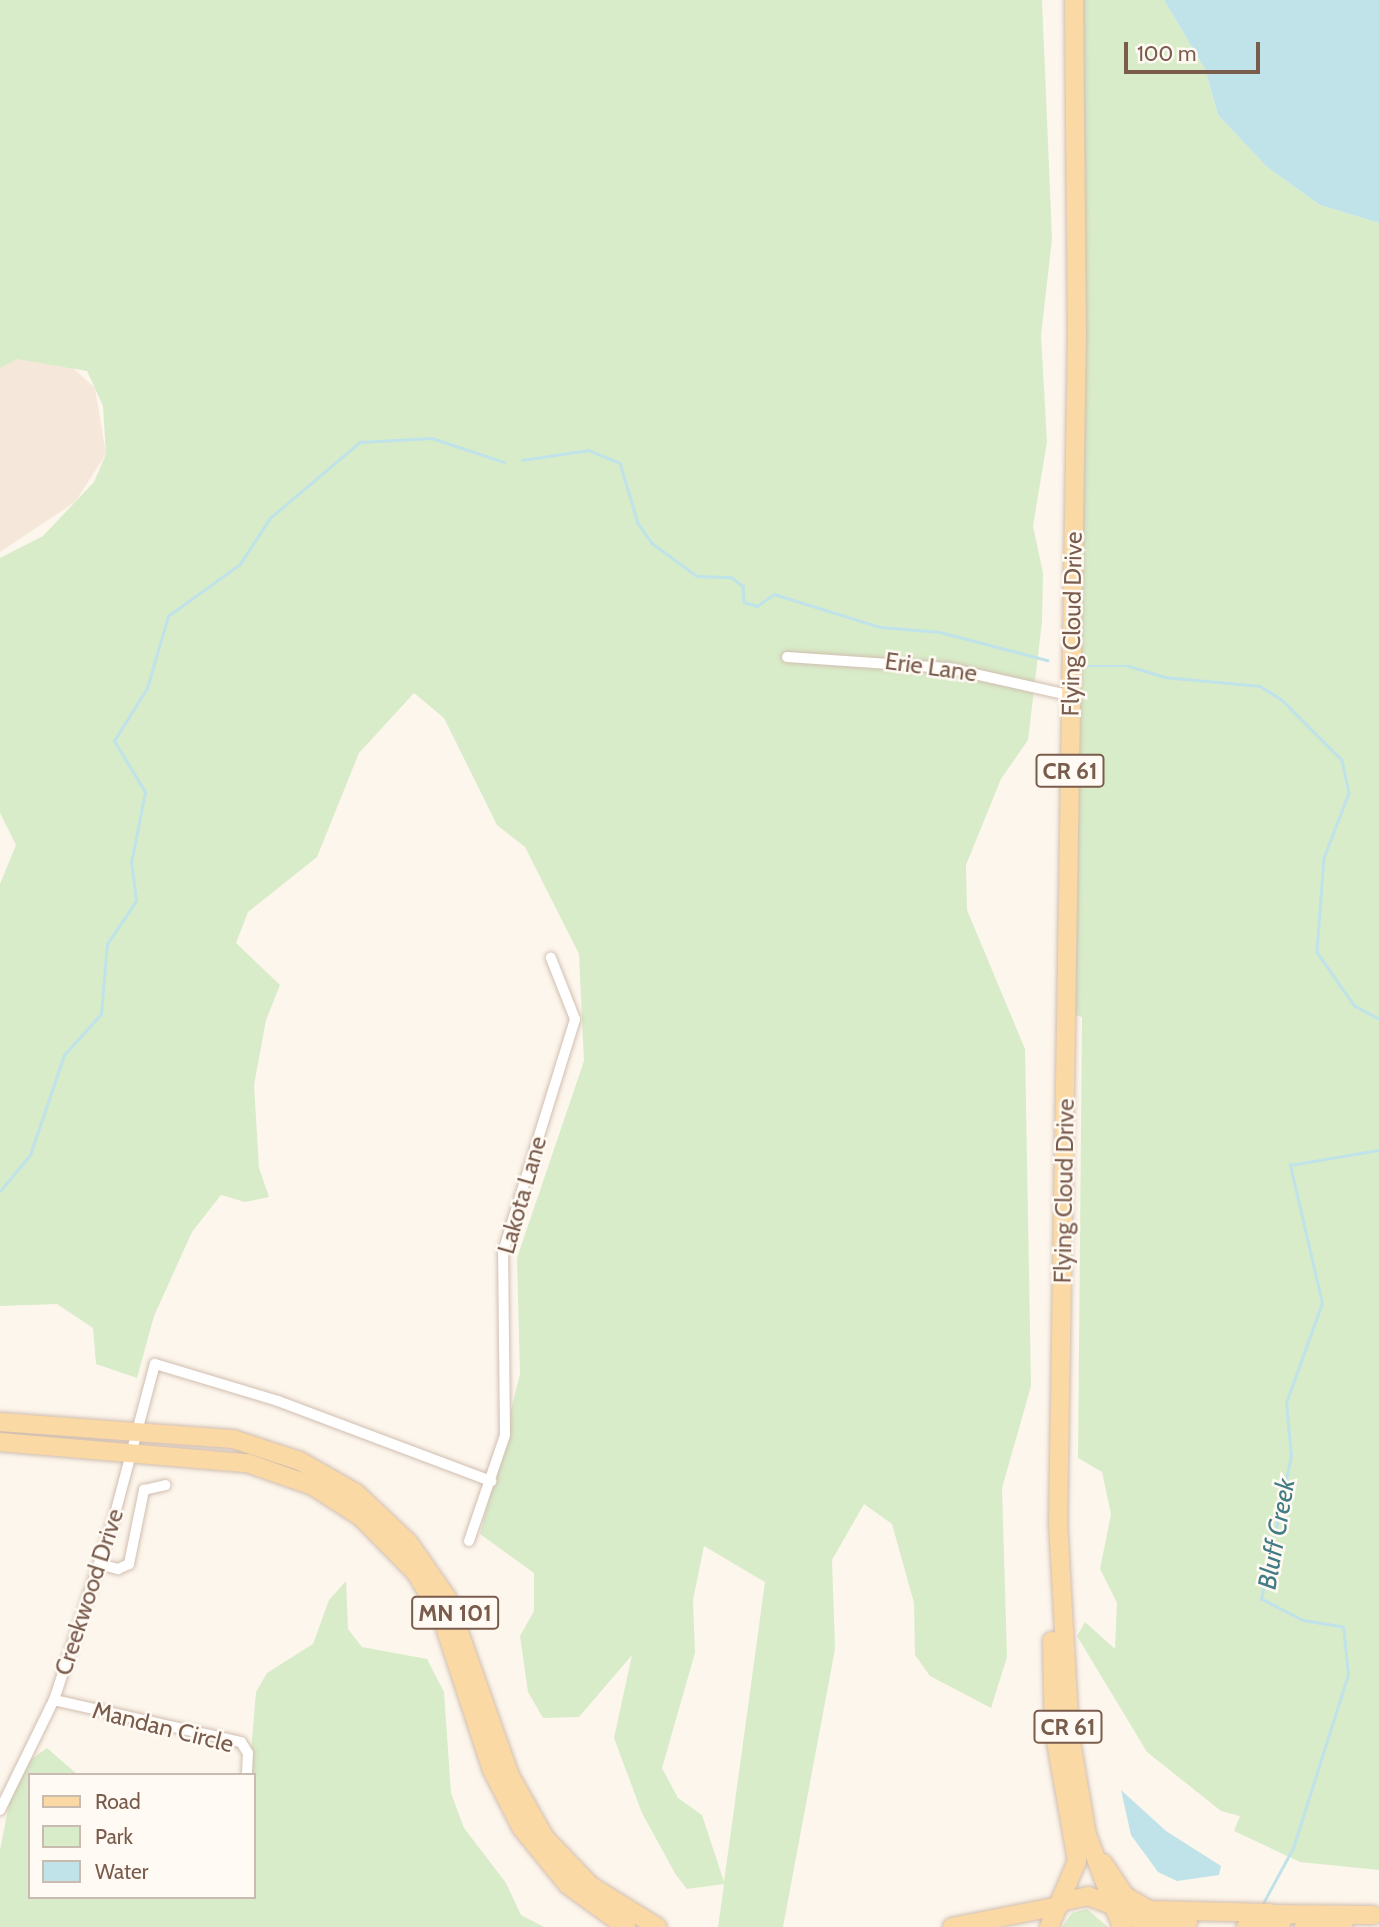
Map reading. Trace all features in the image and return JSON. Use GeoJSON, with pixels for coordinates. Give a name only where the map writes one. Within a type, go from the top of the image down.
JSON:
{"type":"FeatureCollection","features":[{"type":"Feature","properties":{"kind":"main road","name":"Flying Cloud Drive"},"geometry":{"type":"LineString","coordinates":[[1049,1927],[1062,1904],[1077,1861],[1051,1699],[1059,1543],[1072,696],[1074,0]]}},
{"type":"Feature","properties":{"kind":"main road","name":"MN 101"},"geometry":{"type":"LineString","coordinates":[[0,1422],[137,1430],[268,1448],[330,1477],[384,1516],[451,1606],[510,1776],[545,1838],[591,1886],[657,1927]]}},
{"type":"Feature","properties":{"kind":"main road","name":"MN 101"},"geometry":{"type":"LineString","coordinates":[[0,1443],[133,1451],[259,1465],[319,1490],[372,1526],[416,1573],[441,1615],[492,1770],[522,1827],[568,1885],[626,1927]]}},
{"type":"Feature","properties":{"kind":"main road","name":"Flying Cloud Drive"},"geometry":{"type":"LineString","coordinates":[[1059,1543],[1065,1693],[1077,1778],[1087,1835],[1122,1927]]}},
{"type":"Feature","properties":{"kind":"main road"},"geometry":{"type":"LineString","coordinates":[[1077,1778],[1096,1849],[1125,1896],[1158,1912],[1376,1914]]}},
{"type":"Feature","properties":{"kind":"main road"},"geometry":{"type":"LineString","coordinates":[[952,1927],[1088,1896],[1158,1926],[1225,1914]]}},
{"type":"Feature","properties":{"kind":"main road"},"geometry":{"type":"LineString","coordinates":[[1304,1927],[1376,1914]]}},
{"type":"Feature","properties":{"kind":"main road"},"geometry":{"type":"LineString","coordinates":[[1246,1927],[1345,1921]]}},
{"type":"Feature","properties":{"kind":"street","name":"Erie Lane"},"geometry":{"type":"LineString","coordinates":[[788,657],[948,668],[1072,696]]}},
{"type":"Feature","properties":{"kind":"street","name":"Lakota Lane"},"geometry":{"type":"LineString","coordinates":[[469,1541],[491,1481],[507,1415],[503,1252],[575,1019],[551,958]]}},
{"type":"Feature","properties":{"kind":"street","name":"Creekwood Drive"},"geometry":{"type":"LineString","coordinates":[[0,1811],[54,1700],[133,1451],[155,1364],[278,1401],[491,1481]]}},
{"type":"Feature","properties":{"kind":"street"},"geometry":{"type":"LineString","coordinates":[[99,1564],[118,1569],[129,1564],[144,1490],[165,1485]]}},
{"type":"Feature","properties":{"kind":"street","name":"Mandan Circle"},"geometry":{"type":"LineString","coordinates":[[54,1700],[240,1742],[248,1753],[247,1773]]}},
{"type":"Feature","properties":{"kind":"shaded area"},"geometry":{"type":"Polygon","coordinates":[[[0,336],[73,368],[95,388],[106,454],[75,502],[0,552],[0,336]]]}},
{"type":"Feature","properties":{"kind":"green space"},"geometry":{"type":"Polygon","coordinates":[[[0,0],[1042,0],[1052,239],[1041,335],[1047,442],[1033,526],[1043,573],[1042,622],[1028,740],[1001,779],[966,865],[967,910],[1025,1049],[1031,1386],[1002,1488],[1007,1657],[991,1708],[930,1676],[915,1655],[914,1603],[892,1524],[864,1504],[832,1560],[835,1649],[783,1927],[718,1927],[724,1884],[687,1889],[676,1875],[642,1813],[614,1738],[632,1655],[579,1717],[543,1718],[528,1692],[520,1636],[534,1611],[534,1573],[480,1534],[520,1374],[517,1258],[584,1061],[579,954],[525,847],[497,825],[444,718],[414,693],[359,753],[317,857],[248,912],[236,943],[280,985],[266,1020],[254,1085],[259,1168],[269,1197],[245,1202],[221,1195],[192,1232],[154,1316],[137,1378],[96,1364],[93,1328],[57,1304],[0,1306],[0,884],[16,845],[0,813],[0,558],[43,536],[94,482],[106,454],[103,406],[87,371],[17,359],[0,368],[0,0]],[[704,1546],[693,1600],[695,1653],[662,1768],[678,1798],[702,1815],[724,1882],[765,1582],[704,1546]]]}},
{"type":"Feature","properties":{"kind":"green space"},"geometry":{"type":"Polygon","coordinates":[[[1074,0],[1164,0],[1205,69],[1218,115],[1267,167],[1320,205],[1379,223],[1379,1870],[1300,1862],[1234,1831],[1240,1816],[1221,1811],[1147,1752],[1077,1636],[1085,1622],[1115,1649],[1117,1603],[1100,1569],[1111,1514],[1102,1472],[1078,1458],[1082,1017],[1066,1012],[1074,0]]]}},
{"type":"Feature","properties":{"kind":"green space"},"geometry":{"type":"Polygon","coordinates":[[[346,1581],[348,1629],[362,1647],[427,1659],[444,1692],[451,1793],[464,1828],[506,1883],[521,1915],[544,1927],[0,1927],[0,1850],[11,1794],[23,1765],[47,1748],[76,1773],[28,1773],[28,1899],[256,1899],[256,1773],[249,1773],[256,1692],[267,1673],[313,1644],[329,1600],[346,1581]]]}},
{"type":"Feature","properties":{"kind":"green space"},"geometry":{"type":"Polygon","coordinates":[[[1087,1909],[1108,1927],[1062,1927],[1072,1913],[1087,1909]]]}},
{"type":"Feature","properties":{"kind":"water"},"geometry":{"type":"Polygon","coordinates":[[[1164,0],[1379,0],[1379,223],[1320,205],[1267,167],[1218,115],[1205,69],[1164,0]]]}},
{"type":"Feature","properties":{"kind":"water"},"geometry":{"type":"Polygon","coordinates":[[[1121,1790],[1166,1831],[1221,1866],[1219,1875],[1177,1881],[1158,1872],[1131,1835],[1121,1790]]]}},
{"type":"Feature","properties":{"kind":"waterway"},"geometry":{"type":"LineString","coordinates":[[0,1191],[30,1155],[64,1055],[101,1014],[107,944],[136,901],[131,863],[145,792],[114,741],[147,688],[168,616],[240,564],[270,518],[360,442],[432,438],[504,462]]}},
{"type":"Feature","properties":{"kind":"waterway"},"geometry":{"type":"LineString","coordinates":[[522,460],[588,450],[620,463],[638,523],[652,543],[697,576],[731,577],[743,586],[744,602],[757,606],[774,594],[880,627],[940,632],[1047,660]]}},
{"type":"Feature","properties":{"kind":"waterway"},"geometry":{"type":"LineString","coordinates":[[1088,666],[1129,666],[1164,677],[1260,686],[1281,699],[1342,760],[1349,793],[1324,858],[1317,952],[1354,1005],[1379,1019]]}},
{"type":"Feature","properties":{"kind":"waterway","name":"Bluff Creek"},"geometry":{"type":"LineString","coordinates":[[1261,1907],[1293,1848],[1348,1675],[1343,1627],[1304,1621],[1261,1599],[1291,1456],[1286,1403],[1322,1303],[1290,1165],[1379,1150]]}}]}
